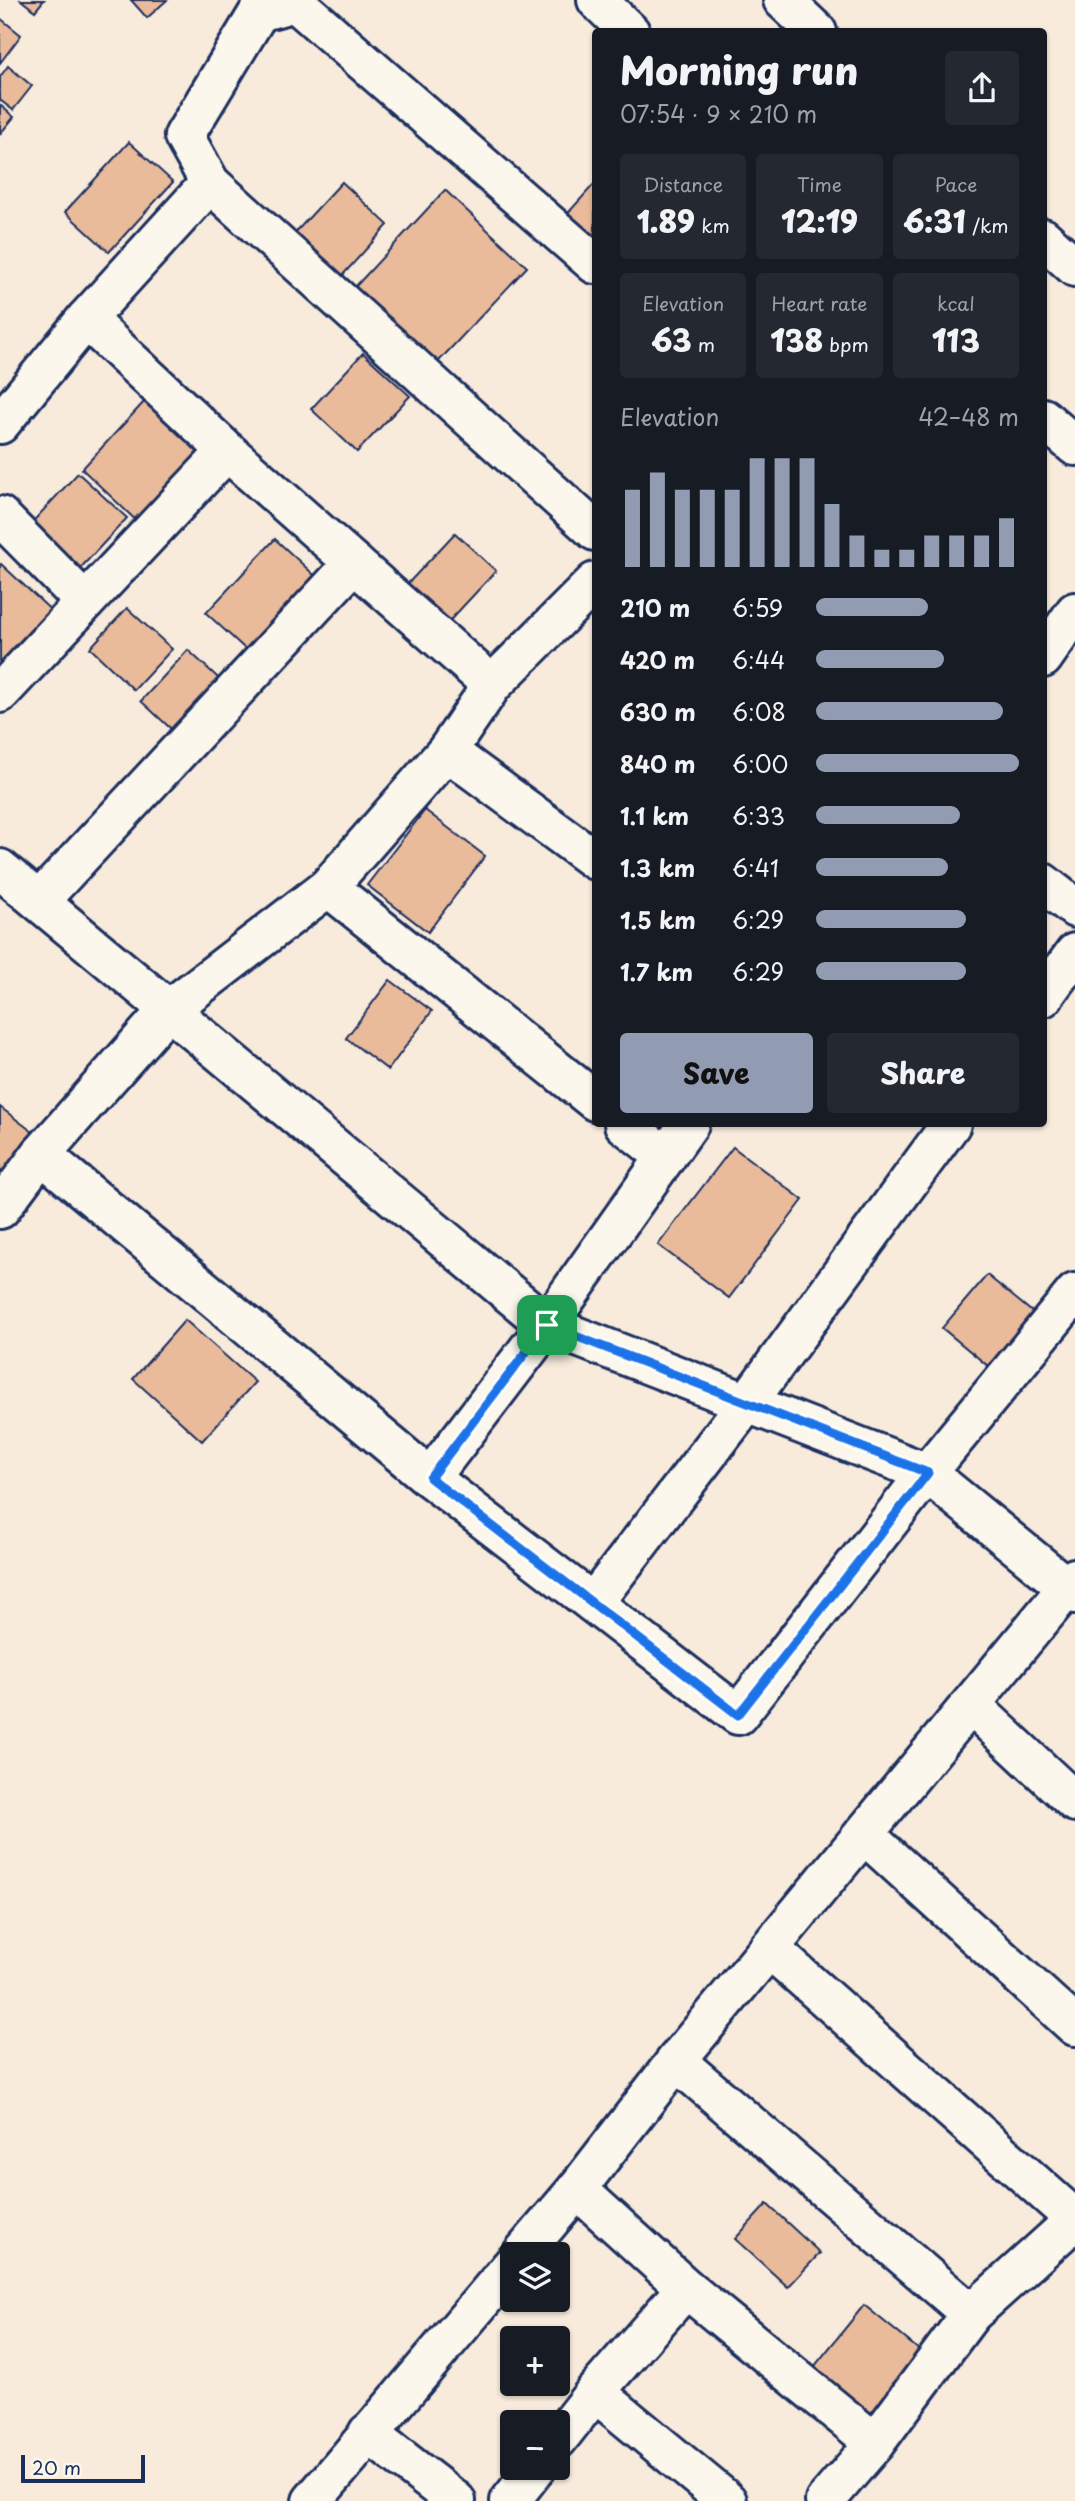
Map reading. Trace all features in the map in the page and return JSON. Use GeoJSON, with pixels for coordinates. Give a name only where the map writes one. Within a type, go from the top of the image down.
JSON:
{"type":"FeatureCollection","features":[{"type":"Feature","properties":{"kind":"street"},"geometry":{"type":"LineString","coordinates":[[597,0],[626,28]]}},
{"type":"Feature","properties":{"kind":"street"},"geometry":{"type":"LineString","coordinates":[[783,0],[813,28]]}},
{"type":"Feature","properties":{"kind":"street"},"geometry":{"type":"LineString","coordinates":[[592,261],[297,1],[259,12],[184,136],[210,183],[592,528]]}},
{"type":"Feature","properties":{"kind":"street"},"geometry":{"type":"LineString","coordinates":[[0,424],[86,319],[210,183]]}},
{"type":"Feature","properties":{"kind":"street"},"geometry":{"type":"LineString","coordinates":[[1047,242],[1075,267]]}},
{"type":"Feature","properties":{"kind":"street"},"geometry":{"type":"LineString","coordinates":[[86,319],[227,451],[492,685]]}},
{"type":"Feature","properties":{"kind":"street"},"geometry":{"type":"LineString","coordinates":[[1047,422],[1075,446]]}},
{"type":"Feature","properties":{"kind":"street"},"geometry":{"type":"LineString","coordinates":[[0,693],[84,600],[227,451]]}},
{"type":"Feature","properties":{"kind":"street"},"geometry":{"type":"LineString","coordinates":[[0,516],[84,600]]}},
{"type":"Feature","properties":{"kind":"street"},"geometry":{"type":"LineString","coordinates":[[38,901],[354,563]]}},
{"type":"Feature","properties":{"kind":"street"},"geometry":{"type":"LineString","coordinates":[[0,1209],[41,1154],[168,1010],[328,887],[447,751],[492,685],[592,585]]}},
{"type":"Feature","properties":{"kind":"street"},"geometry":{"type":"LineString","coordinates":[[1057,653],[1075,612]]}},
{"type":"Feature","properties":{"kind":"street"},"geometry":{"type":"LineString","coordinates":[[447,751],[592,858]]}},
{"type":"Feature","properties":{"kind":"street"},"geometry":{"type":"LineString","coordinates":[[0,869],[547,1325],[928,1473],[1072,1587],[769,1948],[532,2242]]}},
{"type":"Feature","properties":{"kind":"street"},"geometry":{"type":"LineString","coordinates":[[1047,886],[1075,908]]}},
{"type":"Feature","properties":{"kind":"street"},"geometry":{"type":"LineString","coordinates":[[328,887],[592,1099]]}},
{"type":"Feature","properties":{"kind":"street"},"geometry":{"type":"LineString","coordinates":[[1047,992],[1075,953]]}},
{"type":"Feature","properties":{"kind":"street"},"geometry":{"type":"LineString","coordinates":[[628,1127],[666,1157]]}},
{"type":"Feature","properties":{"kind":"street"},"geometry":{"type":"LineString","coordinates":[[430,1478],[547,1325],[687,1127]]}},
{"type":"Feature","properties":{"kind":"street"},"geometry":{"type":"LineString","coordinates":[[593,1603],[747,1403],[949,1127]]}},
{"type":"Feature","properties":{"kind":"street"},"geometry":{"type":"LineString","coordinates":[[41,1154],[430,1478],[738,1715],[928,1473],[1075,1293]]}},
{"type":"Feature","properties":{"kind":"street"},"geometry":{"type":"LineString","coordinates":[[971,1705],[1075,1802]]}},
{"type":"Feature","properties":{"kind":"street"},"geometry":{"type":"LineString","coordinates":[[864,1834],[1075,2026]]}},
{"type":"Feature","properties":{"kind":"street"},"geometry":{"type":"LineString","coordinates":[[769,1948],[1075,2219],[971,2314],[875,2443],[825,2501]]}},
{"type":"Feature","properties":{"kind":"street"},"geometry":{"type":"LineString","coordinates":[[676,2061],[971,2314]]}},
{"type":"Feature","properties":{"kind":"street"},"geometry":{"type":"LineString","coordinates":[[577,2189],[686,2288],[875,2443]]}},
{"type":"Feature","properties":{"kind":"street"},"geometry":{"type":"LineString","coordinates":[[312,2501],[500,2279]]}},
{"type":"Feature","properties":{"kind":"street"},"geometry":{"type":"LineString","coordinates":[[570,2424],[686,2288]]}},
{"type":"Feature","properties":{"kind":"street"},"geometry":{"type":"LineString","coordinates":[[595,2392],[727,2501]]}},
{"type":"Feature","properties":{"kind":"street"},"geometry":{"type":"LineString","coordinates":[[368,2433],[456,2501]]}},
{"type":"Feature","properties":{"kind":"street"},"geometry":{"type":"LineString","coordinates":[[510,2501],[527,2480]]}},
{"type":"Feature","properties":{"kind":"building"},"geometry":{"type":"Polygon","coordinates":[[[21,0],[44,0],[35,11],[21,0]]]}},
{"type":"Feature","properties":{"kind":"building"},"geometry":{"type":"Polygon","coordinates":[[[131,0],[167,0],[147,18],[131,0]]]}},
{"type":"Feature","properties":{"kind":"building"},"geometry":{"type":"Polygon","coordinates":[[[0,18],[21,35],[0,63],[0,18]]]}},
{"type":"Feature","properties":{"kind":"building"},"geometry":{"type":"Polygon","coordinates":[[[8,66],[32,86],[13,110],[0,100],[0,77],[8,66]]]}},
{"type":"Feature","properties":{"kind":"building"},"geometry":{"type":"Polygon","coordinates":[[[0,105],[14,117],[0,134],[0,105]]]}},
{"type":"Feature","properties":{"kind":"building"},"geometry":{"type":"Polygon","coordinates":[[[129,142],[173,182],[109,252],[65,212],[129,142]]]}},
{"type":"Feature","properties":{"kind":"building"},"geometry":{"type":"Polygon","coordinates":[[[342,182],[388,225],[340,278],[293,235],[342,182]]]}},
{"type":"Feature","properties":{"kind":"building"},"geometry":{"type":"Polygon","coordinates":[[[592,186],[592,252],[560,222],[592,186]]]}},
{"type":"Feature","properties":{"kind":"building"},"geometry":{"type":"Polygon","coordinates":[[[445,190],[527,267],[437,363],[355,287],[445,190]]]}},
{"type":"Feature","properties":{"kind":"building"},"geometry":{"type":"Polygon","coordinates":[[[363,353],[410,396],[357,452],[311,409],[363,353]]]}},
{"type":"Feature","properties":{"kind":"building"},"geometry":{"type":"Polygon","coordinates":[[[145,401],[206,457],[142,526],[82,469],[145,401]]]}},
{"type":"Feature","properties":{"kind":"building"},"geometry":{"type":"Polygon","coordinates":[[[78,473],[127,518],[74,575],[25,530],[78,473]]]}},
{"type":"Feature","properties":{"kind":"building"},"geometry":{"type":"Polygon","coordinates":[[[455,533],[496,571],[441,630],[400,592],[455,533]]]}},
{"type":"Feature","properties":{"kind":"building"},"geometry":{"type":"Polygon","coordinates":[[[275,539],[324,584],[255,658],[206,613],[275,539]]]}},
{"type":"Feature","properties":{"kind":"building"},"geometry":{"type":"Polygon","coordinates":[[[0,565],[56,615],[0,668],[0,565]]]}},
{"type":"Feature","properties":{"kind":"building"},"geometry":{"type":"Polygon","coordinates":[[[127,608],[172,649],[134,690],[90,648],[127,608]]]}},
{"type":"Feature","properties":{"kind":"building"},"geometry":{"type":"Polygon","coordinates":[[[188,650],[229,688],[182,739],[141,701],[188,650]]]}},
{"type":"Feature","properties":{"kind":"building"},"geometry":{"type":"Polygon","coordinates":[[[425,810],[485,856],[428,932],[367,885],[425,810]]]}},
{"type":"Feature","properties":{"kind":"building"},"geometry":{"type":"Polygon","coordinates":[[[390,980],[432,1011],[388,1070],[346,1038],[390,980]]]}},
{"type":"Feature","properties":{"kind":"building"},"geometry":{"type":"Polygon","coordinates":[[[0,1107],[46,1142],[0,1186],[0,1107]]]}},
{"type":"Feature","properties":{"kind":"building"},"geometry":{"type":"Polygon","coordinates":[[[733,1147],[803,1200],[729,1298],[658,1245],[733,1147]]]}},
{"type":"Feature","properties":{"kind":"building"},"geometry":{"type":"Polygon","coordinates":[[[987,1275],[1043,1321],[999,1375],[942,1328],[987,1275]]]}},
{"type":"Feature","properties":{"kind":"building"},"geometry":{"type":"Polygon","coordinates":[[[185,1320],[255,1382],[202,1441],[133,1379],[185,1320]]]}},
{"type":"Feature","properties":{"kind":"building"},"geometry":{"type":"Polygon","coordinates":[[[767,2204],[820,2253],[788,2287],[735,2239],[767,2204]]]}},
{"type":"Feature","properties":{"kind":"building"},"geometry":{"type":"Polygon","coordinates":[[[864,2305],[930,2359],[875,2427],[809,2373],[864,2305]]]}},
{"type":"Feature","properties":{"kind":"route"},"geometry":{"type":"LineString","coordinates":[[547,1325],[928,1473],[738,1715],[430,1478],[547,1325]]}}]}
